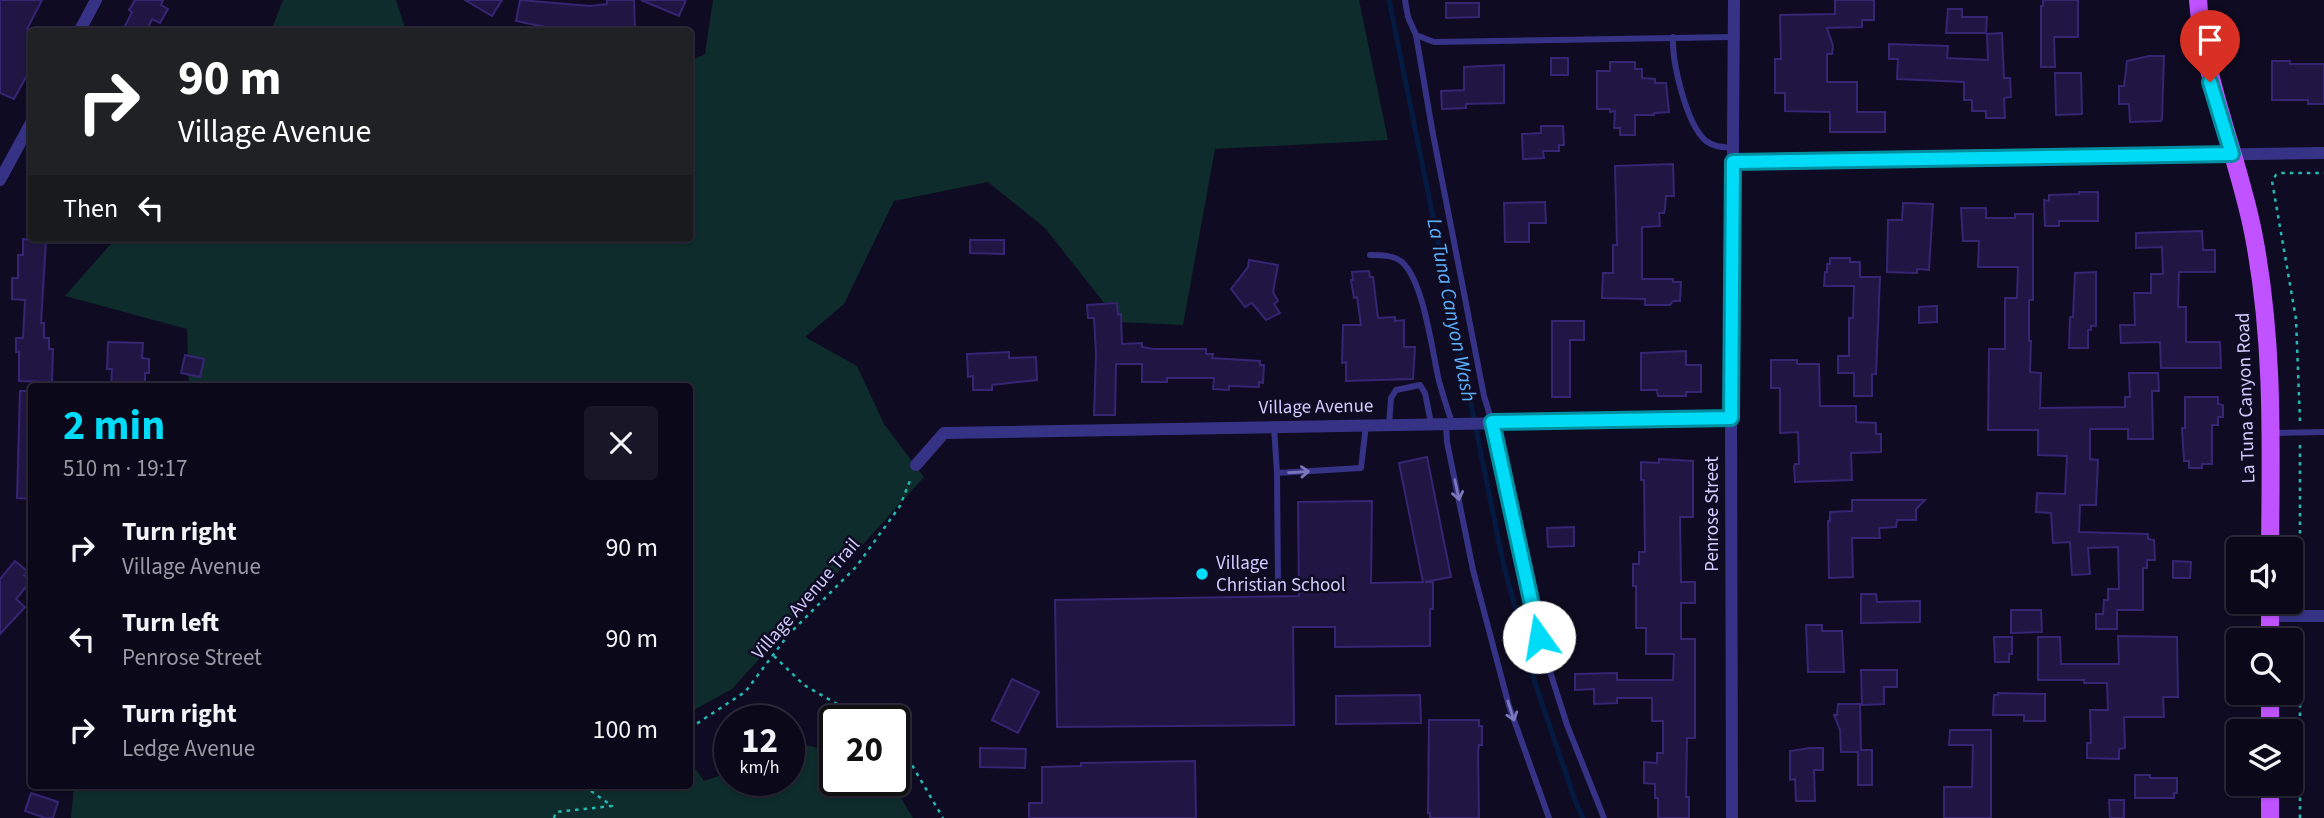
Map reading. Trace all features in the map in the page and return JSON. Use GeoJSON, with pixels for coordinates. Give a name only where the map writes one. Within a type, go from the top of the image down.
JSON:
{"type":"FeatureCollection","features":[{"type":"Feature","properties":{"kind":"main road","name":"La Tuna Canyon Road"},"geometry":{"type":"LineString","coordinates":[[2198,0],[2202,41],[2211,87],[2252,229],[2264,301],[2269,346],[2272,433],[2270,537]]}},
{"type":"Feature","properties":{"kind":"main road"},"geometry":{"type":"LineString","coordinates":[[2270,796],[2270,818]]}},
{"type":"Feature","properties":{"kind":"street"},"geometry":{"type":"LineString","coordinates":[[81,28],[96,0]]}},
{"type":"Feature","properties":{"kind":"street","name":"Penrose Street"},"geometry":{"type":"LineString","coordinates":[[1732,818],[1734,0]]}},
{"type":"Feature","properties":{"kind":"street"},"geometry":{"type":"LineString","coordinates":[[0,180],[28,128]]}},
{"type":"Feature","properties":{"kind":"street"},"geometry":{"type":"LineString","coordinates":[[1733,162],[2324,153]]}},
{"type":"Feature","properties":{"kind":"street","name":"Village Avenue"},"geometry":{"type":"LineString","coordinates":[[916,465],[944,433],[1731,418]]}},
{"type":"Feature","properties":{"kind":"street"},"geometry":{"type":"LineString","coordinates":[[2289,614],[2300,617],[2324,616]]}},
{"type":"Feature","properties":{"kind":"lane"},"geometry":{"type":"LineString","coordinates":[[1405,0],[1408,17],[1416,35],[1488,422],[1539,637],[1567,725],[1604,818]]}},
{"type":"Feature","properties":{"kind":"lane"},"geometry":{"type":"LineString","coordinates":[[1416,35],[1434,42],[1734,37]]}},
{"type":"Feature","properties":{"kind":"lane"},"geometry":{"type":"LineString","coordinates":[[1673,37],[1674,63],[1694,124],[1708,143],[1732,148]]}},
{"type":"Feature","properties":{"kind":"lane"},"geometry":{"type":"LineString","coordinates":[[1370,254],[1401,261],[1413,279],[1423,305],[1449,423],[1447,442],[1477,583],[1509,706],[1548,816],[1539,818]]}},
{"type":"Feature","properties":{"kind":"lane"},"geometry":{"type":"LineString","coordinates":[[1389,425],[1391,398],[1396,390],[1420,386],[1425,393],[1431,423]]}},
{"type":"Feature","properties":{"kind":"lane"},"geometry":{"type":"LineString","coordinates":[[1277,473],[1361,468],[1366,425]]}},
{"type":"Feature","properties":{"kind":"lane"},"geometry":{"type":"LineString","coordinates":[[1273,427],[1277,473],[1278,586]]}},
{"type":"Feature","properties":{"kind":"lane"},"geometry":{"type":"LineString","coordinates":[[2272,433],[2324,432]]}},
{"type":"Feature","properties":{"kind":"path"},"geometry":{"type":"LineString","coordinates":[[2300,818],[2298,337],[2273,181],[2281,173],[2324,173]]}},
{"type":"Feature","properties":{"kind":"path","name":"Village Avenue Trail"},"geometry":{"type":"LineString","coordinates":[[693,726],[746,692],[789,634],[856,567],[900,506],[916,465]]}},
{"type":"Feature","properties":{"kind":"path"},"geometry":{"type":"LineString","coordinates":[[774,656],[804,685],[839,705]]}},
{"type":"Feature","properties":{"kind":"path"},"geometry":{"type":"LineString","coordinates":[[910,762],[943,818]]}},
{"type":"Feature","properties":{"kind":"path"},"geometry":{"type":"LineString","coordinates":[[554,818],[556,811],[612,806],[588,789]]}},
{"type":"Feature","properties":{"kind":"green space"},"geometry":{"type":"Polygon","coordinates":[[[283,0],[396,0],[405,28],[272,28],[283,0]]]}},
{"type":"Feature","properties":{"kind":"green space"},"geometry":{"type":"Polygon","coordinates":[[[713,0],[1359,0],[1388,140],[1215,149],[1183,325],[1119,322],[1045,228],[988,182],[894,201],[844,304],[805,337],[857,366],[884,424],[924,477],[732,689],[693,710],[693,383],[189,383],[187,329],[65,296],[112,242],[693,242],[693,60],[705,54],[713,0]]]}},
{"type":"Feature","properties":{"kind":"green space"},"geometry":{"type":"Polygon","coordinates":[[[807,745],[819,748],[819,796],[900,796],[913,818],[71,818],[74,789],[693,789],[693,765],[704,781],[714,778],[714,796],[805,796],[807,745]]]}},
{"type":"Feature","properties":{"kind":"building"},"geometry":{"type":"Polygon","coordinates":[[[0,0],[42,0],[27,29],[28,73],[14,99],[0,93],[0,0]]]}},
{"type":"Feature","properties":{"kind":"building"},"geometry":{"type":"Polygon","coordinates":[[[135,0],[163,0],[161,5],[168,9],[160,23],[152,19],[148,28],[125,26],[132,12],[129,10],[135,0]]]}},
{"type":"Feature","properties":{"kind":"building"},"geometry":{"type":"Polygon","coordinates":[[[465,0],[502,0],[492,16],[465,0]]]}},
{"type":"Feature","properties":{"kind":"building"},"geometry":{"type":"Polygon","coordinates":[[[520,0],[590,6],[607,4],[607,0],[634,0],[635,28],[550,28],[516,21],[520,0]]]}},
{"type":"Feature","properties":{"kind":"building"},"geometry":{"type":"Polygon","coordinates":[[[641,0],[686,0],[679,16],[641,0]]]}},
{"type":"Feature","properties":{"kind":"building"},"geometry":{"type":"Polygon","coordinates":[[[1835,0],[1874,0],[1874,20],[1862,20],[1862,27],[1827,28],[1833,46],[1832,54],[1827,54],[1827,82],[1857,82],[1857,112],[1885,112],[1885,132],[1830,132],[1830,112],[1785,111],[1785,93],[1775,93],[1775,59],[1781,59],[1780,15],[1835,14],[1835,0]]]}},
{"type":"Feature","properties":{"kind":"building"},"geometry":{"type":"Polygon","coordinates":[[[2043,0],[2078,0],[2078,37],[2054,37],[2055,67],[2041,67],[2043,0]]]}},
{"type":"Feature","properties":{"kind":"building"},"geometry":{"type":"Polygon","coordinates":[[[1446,3],[1479,3],[1479,17],[1446,18],[1446,3]]]}},
{"type":"Feature","properties":{"kind":"building"},"geometry":{"type":"Polygon","coordinates":[[[1948,9],[1962,9],[1962,17],[1987,17],[1986,33],[1946,33],[1948,9]]]}},
{"type":"Feature","properties":{"kind":"building"},"geometry":{"type":"Polygon","coordinates":[[[2002,33],[2004,78],[2010,78],[2011,97],[2004,98],[2005,118],[1986,118],[1986,111],[1972,111],[1972,100],[1964,100],[1964,82],[1897,79],[1898,59],[1889,59],[1889,44],[1948,46],[1947,58],[1988,60],[1987,34],[2002,33]]]}},
{"type":"Feature","properties":{"kind":"building"},"geometry":{"type":"Polygon","coordinates":[[[2164,56],[2162,119],[2130,122],[2129,104],[2119,104],[2119,86],[2124,86],[2127,61],[2164,56]]]}},
{"type":"Feature","properties":{"kind":"building"},"geometry":{"type":"Polygon","coordinates":[[[1551,58],[1568,58],[1568,75],[1551,75],[1551,58]]]}},
{"type":"Feature","properties":{"kind":"building"},"geometry":{"type":"Polygon","coordinates":[[[2272,61],[2324,64],[2324,104],[2308,104],[2308,100],[2272,100],[2272,61]]]}},
{"type":"Feature","properties":{"kind":"building"},"geometry":{"type":"Polygon","coordinates":[[[1610,62],[1635,62],[1635,69],[1642,69],[1642,78],[1655,79],[1655,83],[1666,83],[1669,112],[1635,115],[1635,135],[1620,135],[1620,128],[1614,128],[1615,111],[1597,109],[1597,71],[1610,71],[1610,62]]]}},
{"type":"Feature","properties":{"kind":"building"},"geometry":{"type":"Polygon","coordinates":[[[1504,65],[1504,103],[1466,104],[1466,108],[1442,109],[1441,91],[1464,90],[1464,67],[1504,65]]]}},
{"type":"Feature","properties":{"kind":"building"},"geometry":{"type":"Polygon","coordinates":[[[2055,73],[2081,73],[2082,114],[2056,115],[2055,73]]]}},
{"type":"Feature","properties":{"kind":"building"},"geometry":{"type":"Polygon","coordinates":[[[1541,126],[1563,126],[1564,145],[1559,145],[1559,151],[1543,151],[1544,158],[1523,159],[1522,134],[1541,133],[1541,126]]]}},
{"type":"Feature","properties":{"kind":"building"},"geometry":{"type":"Polygon","coordinates":[[[1673,164],[1674,196],[1666,196],[1664,213],[1659,213],[1660,226],[1642,227],[1642,279],[1673,279],[1673,282],[1681,282],[1680,301],[1673,301],[1670,305],[1645,305],[1645,299],[1602,298],[1603,273],[1613,273],[1613,245],[1617,245],[1615,166],[1673,164]]]}},
{"type":"Feature","properties":{"kind":"building"},"geometry":{"type":"Polygon","coordinates":[[[2098,192],[2098,221],[2059,221],[2059,226],[2045,226],[2044,200],[2049,201],[2049,195],[2098,192]]]}},
{"type":"Feature","properties":{"kind":"building"},"geometry":{"type":"Polygon","coordinates":[[[1545,202],[1546,223],[1529,223],[1529,242],[1505,242],[1504,203],[1545,202]]]}},
{"type":"Feature","properties":{"kind":"building"},"geometry":{"type":"Polygon","coordinates":[[[1903,203],[1933,204],[1929,270],[1917,269],[1917,273],[1887,272],[1888,220],[1902,220],[1903,203]]]}},
{"type":"Feature","properties":{"kind":"building"},"geometry":{"type":"Polygon","coordinates":[[[1961,208],[1986,208],[1986,218],[2015,218],[2015,214],[2033,214],[2033,300],[2029,300],[2030,372],[2041,373],[2040,408],[2125,407],[2125,397],[2130,397],[2129,373],[2158,373],[2159,391],[2152,391],[2153,439],[2128,439],[2128,429],[2090,429],[2090,459],[2098,460],[2096,505],[2080,505],[2079,532],[2148,534],[2148,539],[2154,540],[2155,560],[2147,560],[2147,568],[2143,568],[2143,610],[2117,610],[2117,629],[2096,629],[2096,614],[2103,614],[2104,600],[2108,600],[2108,589],[2119,589],[2118,547],[2088,548],[2090,574],[2072,575],[2070,542],[2053,543],[2051,513],[2036,512],[2037,493],[2065,494],[2067,456],[2038,455],[2038,430],[1988,430],[1989,349],[2005,349],[2005,298],[2017,298],[2018,267],[1978,267],[1979,241],[1963,241],[1961,208]]]}},
{"type":"Feature","properties":{"kind":"building"},"geometry":{"type":"Polygon","coordinates":[[[2202,231],[2203,250],[2215,250],[2215,272],[2179,272],[2178,307],[2186,307],[2186,342],[2220,342],[2221,368],[2161,368],[2160,342],[2121,343],[2120,325],[2135,325],[2134,293],[2151,293],[2151,274],[2163,274],[2162,247],[2136,248],[2136,233],[2202,231]]]}},
{"type":"Feature","properties":{"kind":"building"},"geometry":{"type":"Polygon","coordinates":[[[23,239],[28,239],[28,242],[46,242],[41,323],[44,323],[44,338],[49,338],[49,349],[53,349],[52,382],[19,381],[16,338],[23,338],[25,300],[12,299],[12,278],[18,278],[18,255],[23,255],[23,239]]]}},
{"type":"Feature","properties":{"kind":"building"},"geometry":{"type":"Polygon","coordinates":[[[970,240],[1004,240],[1004,254],[970,253],[970,240]]]}},
{"type":"Feature","properties":{"kind":"building"},"geometry":{"type":"Polygon","coordinates":[[[1830,258],[1850,258],[1850,262],[1860,262],[1860,277],[1880,277],[1876,374],[1872,374],[1872,396],[1854,396],[1854,373],[1838,373],[1838,356],[1849,356],[1849,318],[1853,318],[1854,286],[1824,286],[1830,258]]]}},
{"type":"Feature","properties":{"kind":"building"},"geometry":{"type":"Polygon","coordinates":[[[1249,260],[1278,265],[1273,292],[1278,301],[1274,304],[1280,313],[1266,320],[1252,303],[1245,307],[1231,289],[1248,267],[1249,260]]]}},
{"type":"Feature","properties":{"kind":"building"},"geometry":{"type":"Polygon","coordinates":[[[1369,271],[1370,277],[1373,277],[1378,318],[1395,317],[1395,321],[1404,320],[1404,347],[1415,347],[1413,379],[1346,381],[1346,362],[1342,363],[1343,325],[1361,325],[1357,297],[1354,298],[1352,272],[1369,271]]]}},
{"type":"Feature","properties":{"kind":"building"},"geometry":{"type":"Polygon","coordinates":[[[2096,272],[2096,326],[2091,326],[2091,330],[2088,330],[2088,348],[2069,348],[2075,273],[2096,272]]]}},
{"type":"Feature","properties":{"kind":"building"},"geometry":{"type":"Polygon","coordinates":[[[1117,303],[1118,315],[1121,314],[1122,344],[1142,343],[1142,347],[1154,349],[1206,349],[1206,354],[1213,354],[1212,358],[1260,361],[1260,365],[1264,365],[1263,383],[1259,382],[1259,387],[1229,386],[1229,390],[1213,389],[1214,378],[1167,378],[1167,382],[1142,382],[1142,364],[1116,364],[1115,415],[1094,415],[1094,318],[1088,318],[1087,305],[1117,303]]]}},
{"type":"Feature","properties":{"kind":"building"},"geometry":{"type":"Polygon","coordinates":[[[1937,306],[1937,322],[1919,323],[1919,307],[1937,306]]]}},
{"type":"Feature","properties":{"kind":"building"},"geometry":{"type":"Polygon","coordinates":[[[1552,321],[1584,321],[1584,340],[1570,340],[1570,397],[1552,397],[1552,321]]]}},
{"type":"Feature","properties":{"kind":"building"},"geometry":{"type":"Polygon","coordinates":[[[108,342],[143,343],[142,358],[149,359],[149,373],[145,373],[145,383],[111,383],[112,369],[107,369],[108,342]]]}},
{"type":"Feature","properties":{"kind":"building"},"geometry":{"type":"Polygon","coordinates":[[[1686,351],[1686,365],[1701,365],[1701,392],[1686,392],[1686,396],[1658,396],[1657,390],[1641,390],[1641,353],[1686,351]]]}},
{"type":"Feature","properties":{"kind":"building"},"geometry":{"type":"Polygon","coordinates":[[[1009,352],[1009,358],[1036,357],[1037,380],[992,385],[992,390],[973,390],[973,376],[968,377],[967,354],[1009,352]]]}},
{"type":"Feature","properties":{"kind":"building"},"geometry":{"type":"Polygon","coordinates":[[[185,355],[204,359],[200,377],[181,373],[185,355]]]}},
{"type":"Feature","properties":{"kind":"building"},"geometry":{"type":"Polygon","coordinates":[[[1771,360],[1797,360],[1797,364],[1819,364],[1820,406],[1856,406],[1856,422],[1876,423],[1876,434],[1881,434],[1881,452],[1851,453],[1852,480],[1795,482],[1794,467],[1799,464],[1798,432],[1780,433],[1780,388],[1771,388],[1771,360]]]}},
{"type":"Feature","properties":{"kind":"building"},"geometry":{"type":"Polygon","coordinates":[[[20,391],[28,391],[28,499],[17,498],[20,391]]]}},
{"type":"Feature","properties":{"kind":"building"},"geometry":{"type":"Polygon","coordinates":[[[2185,397],[2218,397],[2218,404],[2223,405],[2223,417],[2218,417],[2218,425],[2212,425],[2212,464],[2202,464],[2202,468],[2189,468],[2189,461],[2184,461],[2182,428],[2185,428],[2185,397]]]}},
{"type":"Feature","properties":{"kind":"building"},"geometry":{"type":"Polygon","coordinates":[[[1427,457],[1451,577],[1425,582],[1433,582],[1430,646],[1335,647],[1335,627],[1293,627],[1294,725],[1057,727],[1055,600],[1299,596],[1298,502],[1372,501],[1371,583],[1423,582],[1399,463],[1427,457]]]}},
{"type":"Feature","properties":{"kind":"building"},"geometry":{"type":"Polygon","coordinates":[[[1659,459],[1693,461],[1693,517],[1680,517],[1681,582],[1695,582],[1695,603],[1681,603],[1681,639],[1695,639],[1695,738],[1687,738],[1686,797],[1689,797],[1689,818],[1658,818],[1655,784],[1644,783],[1644,762],[1657,763],[1657,753],[1663,753],[1663,721],[1652,721],[1652,698],[1617,698],[1617,703],[1594,704],[1594,689],[1575,690],[1575,674],[1617,673],[1617,680],[1673,680],[1674,654],[1646,654],[1646,628],[1636,628],[1636,586],[1633,586],[1633,564],[1639,564],[1639,552],[1645,552],[1644,480],[1641,480],[1641,462],[1659,463],[1659,459]]]}},
{"type":"Feature","properties":{"kind":"building"},"geometry":{"type":"Polygon","coordinates":[[[1852,500],[1925,500],[1916,509],[1916,520],[1897,520],[1896,527],[1879,528],[1880,538],[1852,538],[1853,577],[1829,578],[1830,512],[1852,511],[1852,500]]]}},
{"type":"Feature","properties":{"kind":"building"},"geometry":{"type":"Polygon","coordinates":[[[1574,527],[1574,546],[1548,547],[1547,528],[1574,527]]]}},
{"type":"Feature","properties":{"kind":"building"},"geometry":{"type":"Polygon","coordinates":[[[15,561],[27,571],[24,575],[28,578],[28,585],[16,599],[25,607],[0,634],[0,579],[15,561]]]}},
{"type":"Feature","properties":{"kind":"building"},"geometry":{"type":"Polygon","coordinates":[[[2173,561],[2191,562],[2190,578],[2173,578],[2173,561]]]}},
{"type":"Feature","properties":{"kind":"building"},"geometry":{"type":"Polygon","coordinates":[[[1861,594],[1876,594],[1877,602],[1920,601],[1920,622],[1861,623],[1861,594]]]}},
{"type":"Feature","properties":{"kind":"building"},"geometry":{"type":"Polygon","coordinates":[[[2011,610],[2041,610],[2042,632],[2011,633],[2011,610]]]}},
{"type":"Feature","properties":{"kind":"building"},"geometry":{"type":"Polygon","coordinates":[[[1806,625],[1822,625],[1822,631],[1842,631],[1844,672],[1808,672],[1806,625]]]}},
{"type":"Feature","properties":{"kind":"building"},"geometry":{"type":"Polygon","coordinates":[[[2118,636],[2177,637],[2178,697],[2163,697],[2164,717],[2124,717],[2125,748],[2119,749],[2119,759],[2087,758],[2087,743],[2091,743],[2090,710],[2108,710],[2107,683],[2038,680],[2038,637],[2060,637],[2061,664],[2119,664],[2118,636]]]}},
{"type":"Feature","properties":{"kind":"building"},"geometry":{"type":"Polygon","coordinates":[[[1994,637],[2012,637],[2009,662],[1995,662],[1994,637]]]}},
{"type":"Feature","properties":{"kind":"building"},"geometry":{"type":"Polygon","coordinates":[[[1861,670],[1897,670],[1897,687],[1884,687],[1884,704],[1862,705],[1861,670]]]}},
{"type":"Feature","properties":{"kind":"building"},"geometry":{"type":"Polygon","coordinates":[[[1012,679],[1039,692],[1018,733],[992,720],[1012,679]]]}},
{"type":"Feature","properties":{"kind":"building"},"geometry":{"type":"Polygon","coordinates":[[[2045,694],[2045,721],[2024,721],[2024,715],[1993,715],[1994,695],[2045,694]]]}},
{"type":"Feature","properties":{"kind":"building"},"geometry":{"type":"Polygon","coordinates":[[[1420,695],[1421,723],[1336,724],[1336,696],[1420,695]]]}},
{"type":"Feature","properties":{"kind":"building"},"geometry":{"type":"Polygon","coordinates":[[[1838,704],[1860,704],[1861,750],[1872,750],[1872,785],[1858,785],[1858,752],[1841,752],[1840,730],[1834,715],[1837,715],[1838,704]]]}},
{"type":"Feature","properties":{"kind":"building"},"geometry":{"type":"Polygon","coordinates":[[[1429,720],[1479,720],[1479,726],[1482,726],[1482,745],[1479,745],[1478,752],[1479,818],[1430,818],[1429,720]]]}},
{"type":"Feature","properties":{"kind":"building"},"geometry":{"type":"Polygon","coordinates":[[[1950,730],[1991,730],[1991,818],[1944,818],[1944,787],[1972,787],[1973,745],[1949,745],[1950,730]]]}},
{"type":"Feature","properties":{"kind":"building"},"geometry":{"type":"Polygon","coordinates":[[[980,748],[1026,749],[1025,768],[980,767],[980,748]]]}},
{"type":"Feature","properties":{"kind":"building"},"geometry":{"type":"Polygon","coordinates":[[[1823,748],[1823,770],[1814,770],[1815,801],[1796,801],[1795,779],[1790,780],[1790,751],[1823,748]]]}},
{"type":"Feature","properties":{"kind":"building"},"geometry":{"type":"Polygon","coordinates":[[[1195,761],[1196,818],[1029,818],[1029,803],[1042,803],[1042,767],[1081,766],[1081,763],[1195,761]]]}},
{"type":"Feature","properties":{"kind":"building"},"geometry":{"type":"Polygon","coordinates":[[[2135,775],[2177,778],[2177,793],[2174,793],[2174,798],[2135,798],[2135,775]]]}},
{"type":"Feature","properties":{"kind":"building"},"geometry":{"type":"Polygon","coordinates":[[[31,793],[58,802],[53,818],[25,811],[31,793]]]}},
{"type":"Feature","properties":{"kind":"building"},"geometry":{"type":"Polygon","coordinates":[[[2109,800],[2124,800],[2124,818],[2110,818],[2109,800]]]}},
{"type":"Feature","properties":{"kind":"waterway","name":"La Tuna Canyon Wash"},"geometry":{"type":"LineString","coordinates":[[1389,0],[1503,562],[1535,683],[1583,818]]}},
{"type":"Feature","properties":{"kind":"place","name":"Village Christian School"},"geometry":{"type":"Point","coordinates":[1202,574]}},
{"type":"Feature","properties":{"kind":"route"},"geometry":{"type":"LineString","coordinates":[[1539,637],[1492,422],[1731,418],[1733,162],[2232,154],[2210,82]]}}]}
